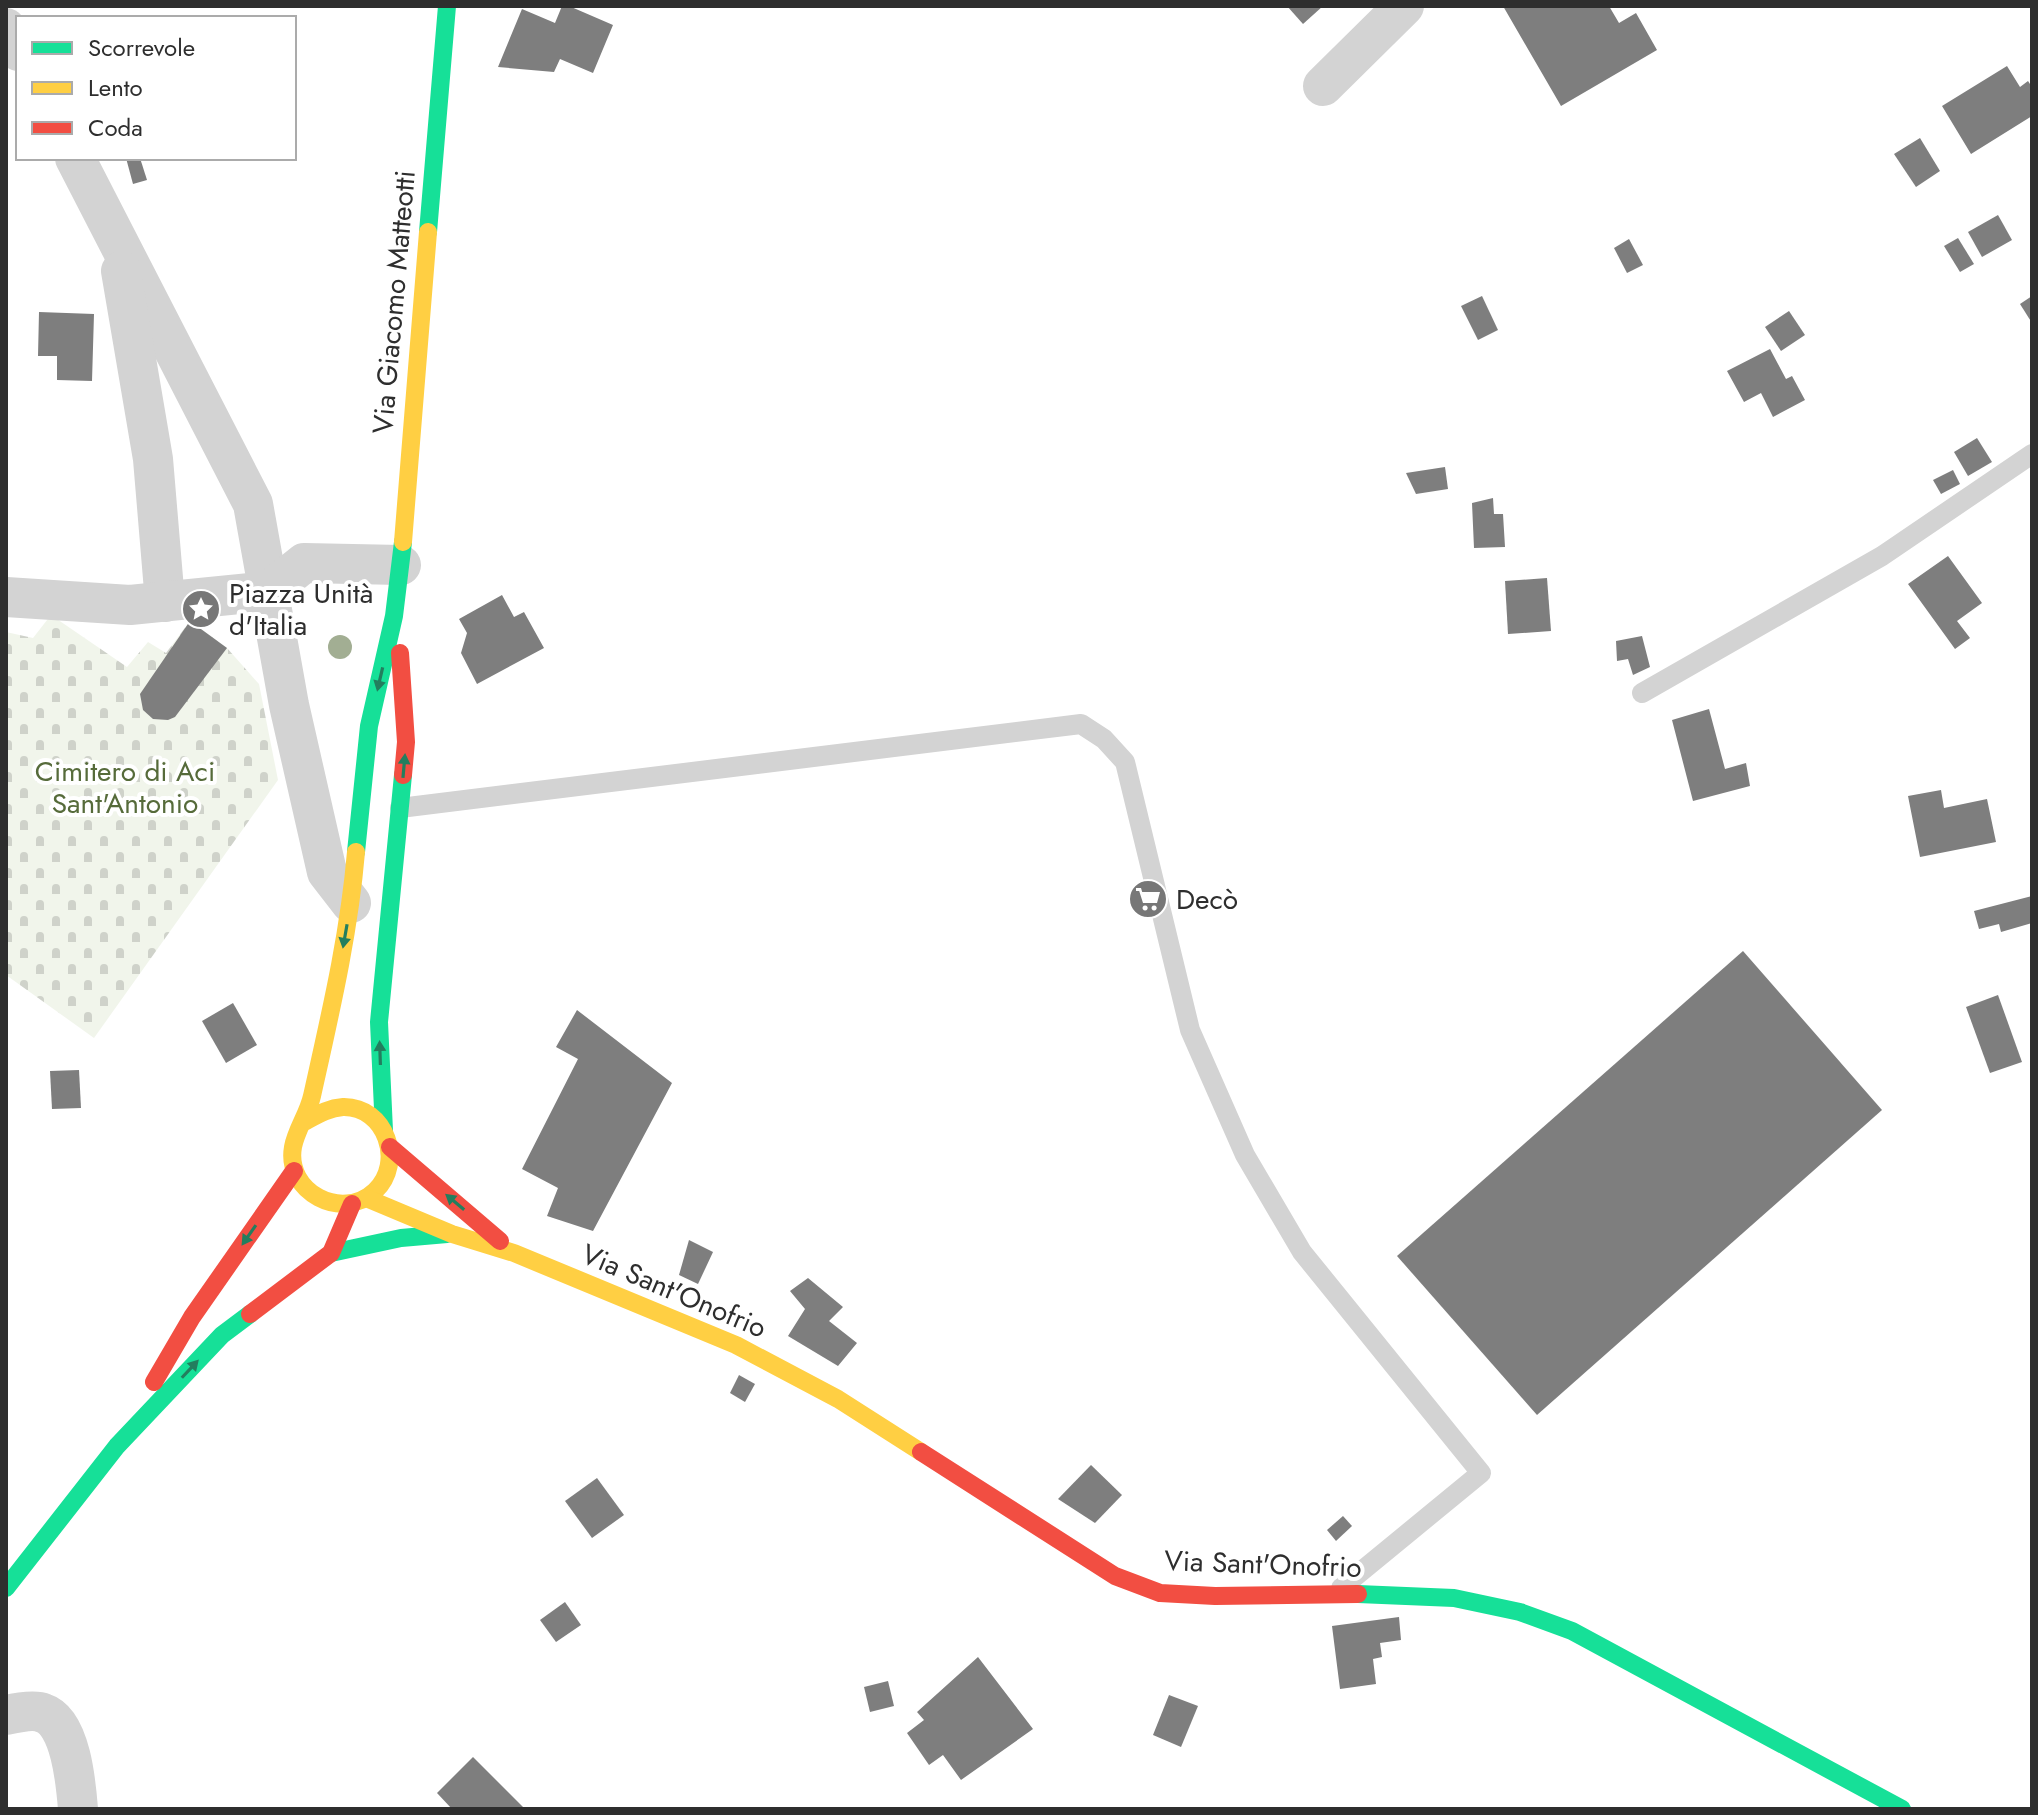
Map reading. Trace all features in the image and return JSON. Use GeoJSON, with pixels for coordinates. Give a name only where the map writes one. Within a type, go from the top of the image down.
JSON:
{"type":"FeatureCollection","features":[{"type":"Feature","properties":{"kind":"main road","name":"Via Giacomo Matteotti"},"geometry":{"type":"LineString","coordinates":[[399,584],[447,6]]}},
{"type":"Feature","properties":{"kind":"main road"},"geometry":{"type":"LineString","coordinates":[[6,1588],[117,1446],[222,1335],[331,1253],[359,1201],[377,1189],[386,1177],[390,1163],[379,1022],[406,742],[399,584]]}},
{"type":"Feature","properties":{"kind":"main road"},"geometry":{"type":"LineString","coordinates":[[399,584],[366,740],[351,903],[332,1014],[304,1122],[292,1147],[294,1171],[310,1194],[323,1202],[359,1201],[514,1253]]}},
{"type":"Feature","properties":{"kind":"main road"},"geometry":{"type":"LineString","coordinates":[[304,1122],[316,1112],[346,1106],[374,1118],[387,1139],[514,1253]]}},
{"type":"Feature","properties":{"kind":"main road"},"geometry":{"type":"LineString","coordinates":[[117,1446],[192,1317],[294,1171]]}},
{"type":"Feature","properties":{"kind":"main road"},"geometry":{"type":"LineString","coordinates":[[331,1253],[401,1238],[452,1234]]}},
{"type":"Feature","properties":{"kind":"main road","name":"Via Sant'Onofrio"},"geometry":{"type":"LineString","coordinates":[[514,1253],[736,1345],[825,1392],[1115,1576],[1160,1593],[1215,1596],[1334,1593],[1454,1598],[1520,1612],[1572,1631],[1902,1809]]}},
{"type":"Feature","properties":{"kind":"street"},"geometry":{"type":"LineString","coordinates":[[1323,86],[1404,6]]}},
{"type":"Feature","properties":{"kind":"street"},"geometry":{"type":"LineString","coordinates":[[6,28],[16,47]]}},
{"type":"Feature","properties":{"kind":"street"},"geometry":{"type":"LineString","coordinates":[[76,160],[253,504],[289,705],[327,872],[351,903]]}},
{"type":"Feature","properties":{"kind":"street"},"geometry":{"type":"LineString","coordinates":[[114,232],[153,459],[165,602]]}},
{"type":"Feature","properties":{"kind":"street"},"geometry":{"type":"LineString","coordinates":[[6,597],[130,605],[269,591],[304,563],[399,584]]}},
{"type":"Feature","properties":{"kind":"street"},"geometry":{"type":"LineString","coordinates":[[6,1715],[43,1712],[57,1723],[66,1738],[78,1809]]}},
{"type":"Feature","properties":{"kind":"lane"},"geometry":{"type":"LineString","coordinates":[[1642,693],[1882,556],[2032,454]]}},
{"type":"Feature","properties":{"kind":"lane"},"geometry":{"type":"LineString","coordinates":[[400,808],[1081,724],[1104,739],[1125,762],[1190,1030],[1245,1155],[1302,1252],[1481,1473],[1334,1593]]}},
{"type":"Feature","properties":{"kind":"green space","name":"Cimitero di Aci Sant'Antonio"},"geometry":{"type":"Polygon","coordinates":[[[51,615],[127,667],[148,642],[166,653],[190,621],[227,648],[259,684],[278,780],[94,1038],[6,975],[6,632],[33,638],[51,615]]]}},
{"type":"Feature","properties":{"kind":"building"},"geometry":{"type":"Polygon","coordinates":[[[562,6],[569,6],[613,25],[593,73],[560,59],[554,72],[498,67],[522,9],[555,23],[562,6]]]}},
{"type":"Feature","properties":{"kind":"building"},"geometry":{"type":"Polygon","coordinates":[[[1287,6],[1323,6],[1303,24],[1287,6]]]}},
{"type":"Feature","properties":{"kind":"building"},"geometry":{"type":"Polygon","coordinates":[[[1503,6],[1609,6],[1619,23],[1636,13],[1657,50],[1561,106],[1503,6]]]}},
{"type":"Feature","properties":{"kind":"building"},"geometry":{"type":"Polygon","coordinates":[[[2007,66],[2020,87],[2028,81],[2032,87],[2032,116],[1971,154],[1942,106],[2007,66]]]}},
{"type":"Feature","properties":{"kind":"building"},"geometry":{"type":"Polygon","coordinates":[[[1920,138],[1940,171],[1916,187],[1894,154],[1920,138]]]}},
{"type":"Feature","properties":{"kind":"building"},"geometry":{"type":"Polygon","coordinates":[[[127,160],[141,160],[147,180],[133,184],[127,160]]]}},
{"type":"Feature","properties":{"kind":"building"},"geometry":{"type":"Polygon","coordinates":[[[1998,215],[2012,240],[1982,257],[1968,232],[1998,215]]]}},
{"type":"Feature","properties":{"kind":"building"},"geometry":{"type":"Polygon","coordinates":[[[1958,238],[1974,264],[1960,272],[1944,246],[1958,238]]]}},
{"type":"Feature","properties":{"kind":"building"},"geometry":{"type":"Polygon","coordinates":[[[1629,239],[1643,265],[1627,273],[1614,248],[1629,239]]]}},
{"type":"Feature","properties":{"kind":"building"},"geometry":{"type":"Polygon","coordinates":[[[1482,296],[1498,330],[1478,340],[1461,306],[1482,296]]]}},
{"type":"Feature","properties":{"kind":"building"},"geometry":{"type":"Polygon","coordinates":[[[2032,296],[2032,323],[2020,304],[2032,296]]]}},
{"type":"Feature","properties":{"kind":"building"},"geometry":{"type":"Polygon","coordinates":[[[1789,311],[1805,335],[1781,351],[1765,327],[1789,311]]]}},
{"type":"Feature","properties":{"kind":"building"},"geometry":{"type":"Polygon","coordinates":[[[39,312],[94,314],[92,381],[57,380],[57,356],[38,356],[39,312]]]}},
{"type":"Feature","properties":{"kind":"building"},"geometry":{"type":"Polygon","coordinates":[[[1770,349],[1786,379],[1792,376],[1805,400],[1773,417],[1761,393],[1744,402],[1727,371],[1770,349]]]}},
{"type":"Feature","properties":{"kind":"building"},"geometry":{"type":"Polygon","coordinates":[[[1977,438],[1992,462],[1968,476],[1954,452],[1977,438]]]}},
{"type":"Feature","properties":{"kind":"building"},"geometry":{"type":"Polygon","coordinates":[[[1445,467],[1448,489],[1416,494],[1406,473],[1445,467]]]}},
{"type":"Feature","properties":{"kind":"building"},"geometry":{"type":"Polygon","coordinates":[[[1953,470],[1960,484],[1941,494],[1933,480],[1953,470]]]}},
{"type":"Feature","properties":{"kind":"building"},"geometry":{"type":"Polygon","coordinates":[[[1493,498],[1494,514],[1503,514],[1505,547],[1474,548],[1472,503],[1493,498]]]}},
{"type":"Feature","properties":{"kind":"building"},"geometry":{"type":"Polygon","coordinates":[[[1948,556],[1982,603],[1957,621],[1970,638],[1955,649],[1908,584],[1948,556]]]}},
{"type":"Feature","properties":{"kind":"building"},"geometry":{"type":"Polygon","coordinates":[[[1547,578],[1551,631],[1508,634],[1505,581],[1547,578]]]}},
{"type":"Feature","properties":{"kind":"building"},"geometry":{"type":"Polygon","coordinates":[[[502,595],[514,617],[524,612],[544,648],[477,684],[461,653],[467,633],[459,619],[502,595]]]}},
{"type":"Feature","properties":{"kind":"building"},"geometry":{"type":"Polygon","coordinates":[[[190,621],[227,648],[175,717],[153,719],[143,710],[140,694],[190,621]]]}},
{"type":"Feature","properties":{"kind":"building"},"geometry":{"type":"Polygon","coordinates":[[[1642,636],[1650,667],[1633,675],[1628,659],[1617,661],[1616,641],[1642,636]]]}},
{"type":"Feature","properties":{"kind":"building"},"geometry":{"type":"Polygon","coordinates":[[[1709,709],[1725,769],[1746,763],[1750,786],[1693,801],[1672,720],[1709,709]]]}},
{"type":"Feature","properties":{"kind":"building"},"geometry":{"type":"Polygon","coordinates":[[[1941,790],[1944,808],[1987,799],[1996,842],[1920,857],[1908,796],[1941,790]]]}},
{"type":"Feature","properties":{"kind":"building"},"geometry":{"type":"Polygon","coordinates":[[[2032,896],[2032,923],[2001,932],[1999,924],[1979,929],[1974,911],[2032,896]]]}},
{"type":"Feature","properties":{"kind":"building"},"geometry":{"type":"Polygon","coordinates":[[[1743,951],[1882,1110],[1537,1415],[1397,1256],[1743,951]]]}},
{"type":"Feature","properties":{"kind":"building"},"geometry":{"type":"Polygon","coordinates":[[[1998,995],[2022,1062],[1990,1073],[1966,1007],[1998,995]]]}},
{"type":"Feature","properties":{"kind":"building"},"geometry":{"type":"Polygon","coordinates":[[[233,1003],[257,1045],[226,1063],[202,1021],[233,1003]]]}},
{"type":"Feature","properties":{"kind":"building"},"geometry":{"type":"Polygon","coordinates":[[[577,1010],[672,1083],[593,1231],[547,1216],[558,1188],[522,1169],[578,1059],[556,1047],[577,1010]]]}},
{"type":"Feature","properties":{"kind":"building"},"geometry":{"type":"Polygon","coordinates":[[[79,1070],[81,1108],[52,1109],[50,1071],[79,1070]]]}},
{"type":"Feature","properties":{"kind":"building"},"geometry":{"type":"Polygon","coordinates":[[[689,1240],[713,1252],[698,1284],[679,1275],[689,1240]]]}},
{"type":"Feature","properties":{"kind":"building"},"geometry":{"type":"Polygon","coordinates":[[[808,1278],[843,1307],[829,1321],[857,1343],[838,1366],[788,1336],[805,1309],[790,1291],[808,1278]]]}},
{"type":"Feature","properties":{"kind":"building"},"geometry":{"type":"Polygon","coordinates":[[[739,1375],[755,1384],[745,1402],[730,1393],[739,1375]]]}},
{"type":"Feature","properties":{"kind":"building"},"geometry":{"type":"Polygon","coordinates":[[[1091,1465],[1122,1495],[1095,1523],[1058,1499],[1091,1465]]]}},
{"type":"Feature","properties":{"kind":"building"},"geometry":{"type":"Polygon","coordinates":[[[597,1478],[624,1515],[592,1538],[565,1501],[597,1478]]]}},
{"type":"Feature","properties":{"kind":"building"},"geometry":{"type":"Polygon","coordinates":[[[1343,1516],[1352,1526],[1336,1541],[1327,1530],[1343,1516]]]}},
{"type":"Feature","properties":{"kind":"building"},"geometry":{"type":"Polygon","coordinates":[[[565,1602],[581,1625],[556,1642],[540,1620],[565,1602]]]}},
{"type":"Feature","properties":{"kind":"building"},"geometry":{"type":"Polygon","coordinates":[[[1399,1617],[1401,1640],[1380,1643],[1382,1657],[1373,1659],[1376,1684],[1340,1689],[1332,1626],[1399,1617]]]}},
{"type":"Feature","properties":{"kind":"building"},"geometry":{"type":"Polygon","coordinates":[[[978,1657],[1033,1729],[961,1780],[943,1755],[929,1765],[907,1733],[924,1720],[917,1712],[978,1657]]]}},
{"type":"Feature","properties":{"kind":"building"},"geometry":{"type":"Polygon","coordinates":[[[888,1681],[894,1706],[870,1712],[864,1687],[888,1681]]]}},
{"type":"Feature","properties":{"kind":"building"},"geometry":{"type":"Polygon","coordinates":[[[1169,1695],[1198,1706],[1181,1747],[1153,1735],[1169,1695]]]}},
{"type":"Feature","properties":{"kind":"building"},"geometry":{"type":"Polygon","coordinates":[[[473,1757],[525,1809],[452,1809],[437,1793],[473,1757]]]}},
{"type":"Feature","properties":{"kind":"traffic: fast"},"geometry":{"type":"LineString","coordinates":[[428,232],[447,6]]}},
{"type":"Feature","properties":{"kind":"traffic: fast"},"geometry":{"type":"LineString","coordinates":[[356,852],[369,726],[394,616],[403,542]]}},
{"type":"Feature","properties":{"kind":"traffic: fast"},"geometry":{"type":"LineString","coordinates":[[384,1131],[379,1022],[403,775]]}},
{"type":"Feature","properties":{"kind":"traffic: fast"},"geometry":{"type":"LineString","coordinates":[[331,1253],[401,1238],[447,1234]]}},
{"type":"Feature","properties":{"kind":"traffic: fast"},"geometry":{"type":"LineString","coordinates":[[6,1588],[117,1446],[222,1335],[250,1314]]}},
{"type":"Feature","properties":{"kind":"traffic: fast"},"geometry":{"type":"LineString","coordinates":[[1358,1594],[1454,1598],[1520,1612],[1572,1631],[1902,1809]]}},
{"type":"Feature","properties":{"kind":"traffic: slow"},"geometry":{"type":"LineString","coordinates":[[403,542],[428,232]]}},
{"type":"Feature","properties":{"kind":"traffic: slow"},"geometry":{"type":"LineString","coordinates":[[304,1122],[327,1110],[343,1107],[358,1109],[370,1116],[380,1126],[389,1152],[389,1166],[375,1191],[362,1200],[347,1204],[332,1203],[307,1189],[293,1163],[293,1147],[312,1096],[332,1005],[349,914],[356,852]]}},
{"type":"Feature","properties":{"kind":"traffic: slow"},"geometry":{"type":"LineString","coordinates":[[366,1198],[452,1234],[514,1253],[736,1345],[838,1399],[921,1452]]}},
{"type":"Feature","properties":{"kind":"traffic: jam"},"geometry":{"type":"LineString","coordinates":[[400,653],[406,742],[403,775]]}},
{"type":"Feature","properties":{"kind":"traffic: jam"},"geometry":{"type":"LineString","coordinates":[[390,1147],[500,1241]]}},
{"type":"Feature","properties":{"kind":"traffic: jam"},"geometry":{"type":"LineString","coordinates":[[154,1382],[192,1317],[294,1171]]}},
{"type":"Feature","properties":{"kind":"traffic: jam"},"geometry":{"type":"LineString","coordinates":[[250,1314],[331,1253],[352,1204]]}},
{"type":"Feature","properties":{"kind":"traffic: jam"},"geometry":{"type":"LineString","coordinates":[[921,1452],[1115,1576],[1160,1593],[1215,1596],[1358,1594]]}},
{"type":"Feature","properties":{"kind":"place","name":"Piazza Unità d'Italia"},"geometry":{"type":"Point","coordinates":[201,609]}},
{"type":"Feature","properties":{"kind":"place","name":"Decò"},"geometry":{"type":"Point","coordinates":[1148,899]}}]}
